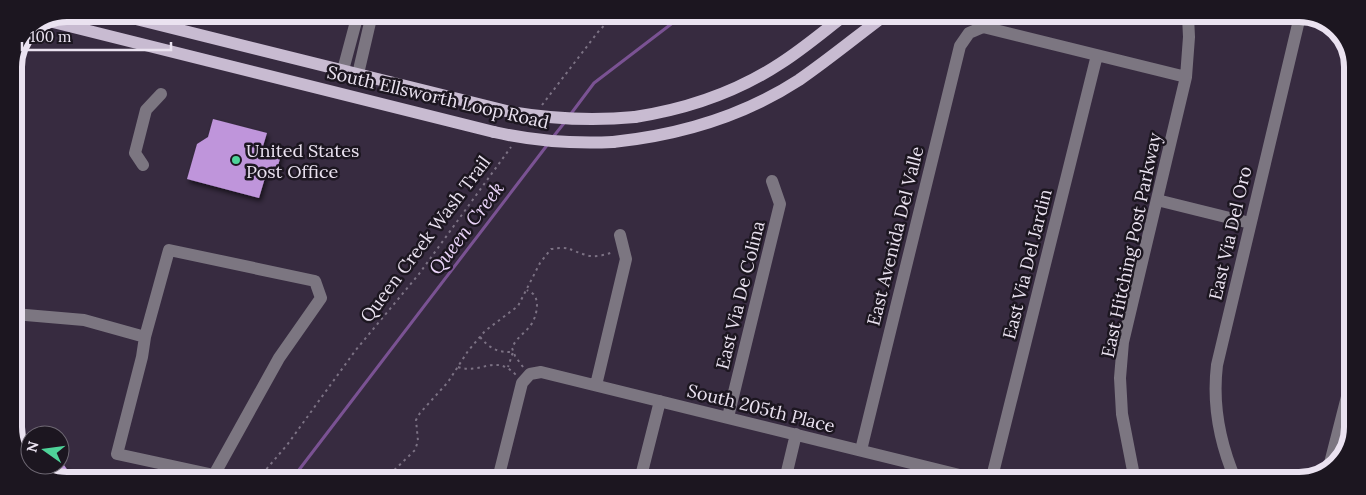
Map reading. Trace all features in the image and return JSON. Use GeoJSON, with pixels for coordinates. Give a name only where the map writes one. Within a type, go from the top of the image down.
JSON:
{"type":"FeatureCollection","features":[{"type":"Feature","properties":{"kind":"main road","name":"South Ellsworth Loop Road"},"geometry":{"type":"LineString","coordinates":[[149,22],[510,112],[572,120],[635,117],[695,104],[749,81],[782,62],[837,22]]}},
{"type":"Feature","properties":{"kind":"main road","name":"South Ellsworth Loop Road"},"geometry":{"type":"LineString","coordinates":[[58,23],[494,132],[553,142],[582,144],[664,136],[746,108],[800,79],[876,22]]}},
{"type":"Feature","properties":{"kind":"main road"},"geometry":{"type":"LineString","coordinates":[[172,52],[174,28]]}},
{"type":"Feature","properties":{"kind":"street"},"geometry":{"type":"LineString","coordinates":[[174,28],[176,22]]}},
{"type":"Feature","properties":{"kind":"street"},"geometry":{"type":"LineString","coordinates":[[343,70],[356,22]]}},
{"type":"Feature","properties":{"kind":"street"},"geometry":{"type":"LineString","coordinates":[[358,74],[370,22]]}},
{"type":"Feature","properties":{"kind":"street","name":"East Hitching Post Parkway"},"geometry":{"type":"LineString","coordinates":[[1133,472],[1122,414],[1120,378],[1123,342],[1186,77],[1188,22]]}},
{"type":"Feature","properties":{"kind":"street","name":"East Via Del Oro"},"geometry":{"type":"LineString","coordinates":[[1232,472],[1226,459],[1220,434],[1216,408],[1215,380],[1220,350],[1299,22]]}},
{"type":"Feature","properties":{"kind":"street","name":"East Avenida Del Valle"},"geometry":{"type":"LineString","coordinates":[[861,450],[960,46],[969,33],[983,27],[1097,55]]}},
{"type":"Feature","properties":{"kind":"street"},"geometry":{"type":"LineString","coordinates":[[1097,55],[1186,77]]}},
{"type":"Feature","properties":{"kind":"street","name":"East Via Del Jardin"},"geometry":{"type":"LineString","coordinates":[[993,472],[1097,55]]}},
{"type":"Feature","properties":{"kind":"street"},"geometry":{"type":"LineString","coordinates":[[143,165],[135,154],[146,110],[161,94]]}},
{"type":"Feature","properties":{"kind":"street","name":"East Via De Colina"},"geometry":{"type":"LineString","coordinates":[[728,418],[780,204],[772,181]]}},
{"type":"Feature","properties":{"kind":"street"},"geometry":{"type":"LineString","coordinates":[[1157,200],[1250,223]]}},
{"type":"Feature","properties":{"kind":"street"},"geometry":{"type":"LineString","coordinates":[[596,385],[626,259],[620,235]]}},
{"type":"Feature","properties":{"kind":"street"},"geometry":{"type":"LineString","coordinates":[[200,472],[117,454],[142,357],[145,337],[170,250],[315,281],[321,298],[279,358],[216,472]]}},
{"type":"Feature","properties":{"kind":"street"},"geometry":{"type":"LineString","coordinates":[[23,315],[84,320],[145,337]]}},
{"type":"Feature","properties":{"kind":"street","name":"South 205th Place"},"geometry":{"type":"LineString","coordinates":[[528,377],[541,372],[596,385],[861,450],[926,472]]}},
{"type":"Feature","properties":{"kind":"street"},"geometry":{"type":"LineString","coordinates":[[500,472],[528,377]]}},
{"type":"Feature","properties":{"kind":"street"},"geometry":{"type":"LineString","coordinates":[[642,472],[660,401]]}},
{"type":"Feature","properties":{"kind":"street"},"geometry":{"type":"LineString","coordinates":[[1331,458],[1344,409]]}},
{"type":"Feature","properties":{"kind":"street"},"geometry":{"type":"LineString","coordinates":[[787,472],[796,434]]}},
{"type":"Feature","properties":{"kind":"path"},"geometry":{"type":"LineString","coordinates":[[539,109],[607,22]]}},
{"type":"Feature","properties":{"kind":"path","name":"Queen Creek Wash Trail"},"geometry":{"type":"LineString","coordinates":[[264,472],[287,445],[355,351],[419,274],[516,140]]}},
{"type":"Feature","properties":{"kind":"path"},"geometry":{"type":"LineString","coordinates":[[392,472],[415,450],[418,441],[416,420],[420,412],[448,382],[468,351],[485,331],[518,306],[540,263],[551,249],[564,247],[586,256],[594,256],[624,249]]}},
{"type":"Feature","properties":{"kind":"path"},"geometry":{"type":"LineString","coordinates":[[508,367],[514,342],[531,326],[536,314],[534,294],[526,290]]}},
{"type":"Feature","properties":{"kind":"path"},"geometry":{"type":"LineString","coordinates":[[480,337],[486,344],[498,352],[513,352]]}},
{"type":"Feature","properties":{"kind":"path"},"geometry":{"type":"LineString","coordinates":[[513,352],[528,377]]}},
{"type":"Feature","properties":{"kind":"path"},"geometry":{"type":"LineString","coordinates":[[458,367],[471,369],[497,364],[528,377]]}},
{"type":"Feature","properties":{"kind":"building","name":"United States Post Office"},"geometry":{"type":"Polygon","coordinates":[[[213,119],[267,133],[263,146],[282,151],[276,173],[267,171],[259,198],[187,179],[197,144],[208,137],[213,119]]]}},
{"type":"Feature","properties":{"kind":"waterway","name":"Queen Creek"},"geometry":{"type":"LineString","coordinates":[[570,115],[594,83],[674,22]]}},
{"type":"Feature","properties":{"kind":"waterway","name":"Queen Creek"},"geometry":{"type":"LineString","coordinates":[[553,137],[565,122]]}},
{"type":"Feature","properties":{"kind":"waterway","name":"Queen Creek"},"geometry":{"type":"LineString","coordinates":[[297,472],[548,144]]}},
{"type":"Feature","properties":{"kind":"place","name":"United States Post Office"},"geometry":{"type":"Point","coordinates":[236,160]}}]}
